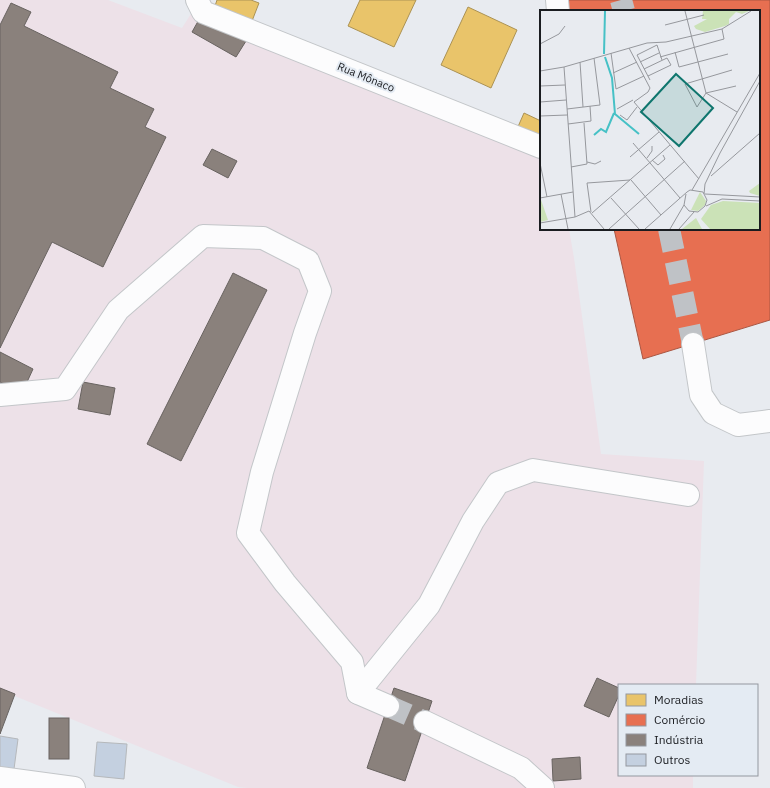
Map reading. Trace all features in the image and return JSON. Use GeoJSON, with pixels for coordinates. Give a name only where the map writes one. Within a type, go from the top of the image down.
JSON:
{"type":"FeatureCollection","features":[{"type":"Feature","properties":{"kind":"street","name":"Rua Mônaco"},"geometry":{"type":"LineString","coordinates":[[197,0],[203,12],[540,147]]}},
{"type":"Feature","properties":{"kind":"street"},"geometry":{"type":"LineString","coordinates":[[556,0],[558,10]]}},
{"type":"Feature","properties":{"kind":"street"},"geometry":{"type":"LineString","coordinates":[[0,395],[66,389],[118,310],[203,236],[263,238],[308,260],[320,291],[305,333],[262,472],[248,533],[285,583],[352,662],[358,694]]}},
{"type":"Feature","properties":{"kind":"street"},"geometry":{"type":"LineString","coordinates":[[693,344],[701,394],[713,413],[738,425],[770,420]]}},
{"type":"Feature","properties":{"kind":"street"},"geometry":{"type":"LineString","coordinates":[[358,694],[429,605],[473,521],[498,484],[533,470],[688,495]]}},
{"type":"Feature","properties":{"kind":"street"},"geometry":{"type":"LineString","coordinates":[[358,694],[388,706]]}},
{"type":"Feature","properties":{"kind":"street"},"geometry":{"type":"LineString","coordinates":[[425,722],[521,768],[543,788]]}},
{"type":"Feature","properties":{"kind":"street"},"geometry":{"type":"LineString","coordinates":[[0,778],[74,788]]}},
{"type":"Feature","properties":{"kind":"shaded area"},"geometry":{"type":"Polygon","coordinates":[[[0,0],[108,0],[182,28],[199,1],[540,145],[540,230],[569,230],[601,454],[704,461],[696,684],[618,684],[618,776],[693,776],[693,788],[238,787],[0,690],[0,0]]]}},
{"type":"Feature","properties":{"kind":"building: Moradias"},"geometry":{"type":"Polygon","coordinates":[[[217,0],[251,0],[259,3],[252,21],[215,6],[217,0]]]}},
{"type":"Feature","properties":{"kind":"building: Moradias"},"geometry":{"type":"Polygon","coordinates":[[[360,0],[416,0],[394,47],[348,26],[360,0]]]}},
{"type":"Feature","properties":{"kind":"building: Moradias"},"geometry":{"type":"Polygon","coordinates":[[[468,7],[517,30],[491,88],[441,65],[468,7]]]}},
{"type":"Feature","properties":{"kind":"building: Moradias"},"geometry":{"type":"Polygon","coordinates":[[[524,113],[540,121],[540,140],[517,129],[524,113]]]}},
{"type":"Feature","properties":{"kind":"building: Comércio"},"geometry":{"type":"Polygon","coordinates":[[[561,0],[770,0],[770,320],[643,359],[614,230],[760,230],[760,10],[564,10],[561,0]]]}},
{"type":"Feature","properties":{"kind":"building: Indústria"},"geometry":{"type":"Polygon","coordinates":[[[11,3],[31,12],[24,26],[118,72],[110,88],[154,109],[145,127],[166,137],[103,267],[52,242],[0,348],[0,25],[11,3]]]}},
{"type":"Feature","properties":{"kind":"building: Indústria"},"geometry":{"type":"Polygon","coordinates":[[[201,16],[246,41],[236,57],[192,32],[201,16]]]}},
{"type":"Feature","properties":{"kind":"building: Indústria"},"geometry":{"type":"Polygon","coordinates":[[[212,149],[237,161],[228,178],[203,165],[212,149]]]}},
{"type":"Feature","properties":{"kind":"building: Indústria"},"geometry":{"type":"Polygon","coordinates":[[[233,273],[267,290],[181,461],[147,444],[233,273]]]}},
{"type":"Feature","properties":{"kind":"building: Indústria"},"geometry":{"type":"Polygon","coordinates":[[[0,352],[33,369],[22,393],[0,382],[0,352]]]}},
{"type":"Feature","properties":{"kind":"building: Indústria"},"geometry":{"type":"Polygon","coordinates":[[[83,382],[115,388],[110,415],[78,409],[83,382]]]}},
{"type":"Feature","properties":{"kind":"building: Indústria"},"geometry":{"type":"Polygon","coordinates":[[[597,678],[618,688],[618,697],[609,717],[584,706],[597,678]]]}},
{"type":"Feature","properties":{"kind":"building: Indústria"},"geometry":{"type":"Polygon","coordinates":[[[0,688],[15,694],[0,734],[0,688]]]}},
{"type":"Feature","properties":{"kind":"building: Indústria"},"geometry":{"type":"Polygon","coordinates":[[[394,688],[432,701],[405,781],[367,768],[394,688]]]}},
{"type":"Feature","properties":{"kind":"building: Indústria"},"geometry":{"type":"Polygon","coordinates":[[[49,718],[69,718],[69,759],[49,759],[49,718]]]}},
{"type":"Feature","properties":{"kind":"building: Indústria"},"geometry":{"type":"Polygon","coordinates":[[[580,757],[581,779],[553,781],[552,759],[580,757]]]}},
{"type":"Feature","properties":{"kind":"building: Outros"},"geometry":{"type":"Polygon","coordinates":[[[0,736],[18,739],[14,769],[0,767],[0,736]]]}},
{"type":"Feature","properties":{"kind":"building: Outros"},"geometry":{"type":"Polygon","coordinates":[[[97,742],[127,744],[124,779],[94,776],[97,742]]]}},
{"type":"Feature","properties":{"kind":"tunnel"},"geometry":{"type":"LineString","coordinates":[[621,0],[624,10]]}},
{"type":"Feature","properties":{"kind":"tunnel"},"geometry":{"type":"LineString","coordinates":[[669,230],[693,344]]}},
{"type":"Feature","properties":{"kind":"tunnel"},"geometry":{"type":"LineString","coordinates":[[388,706],[425,722]]}}]}
